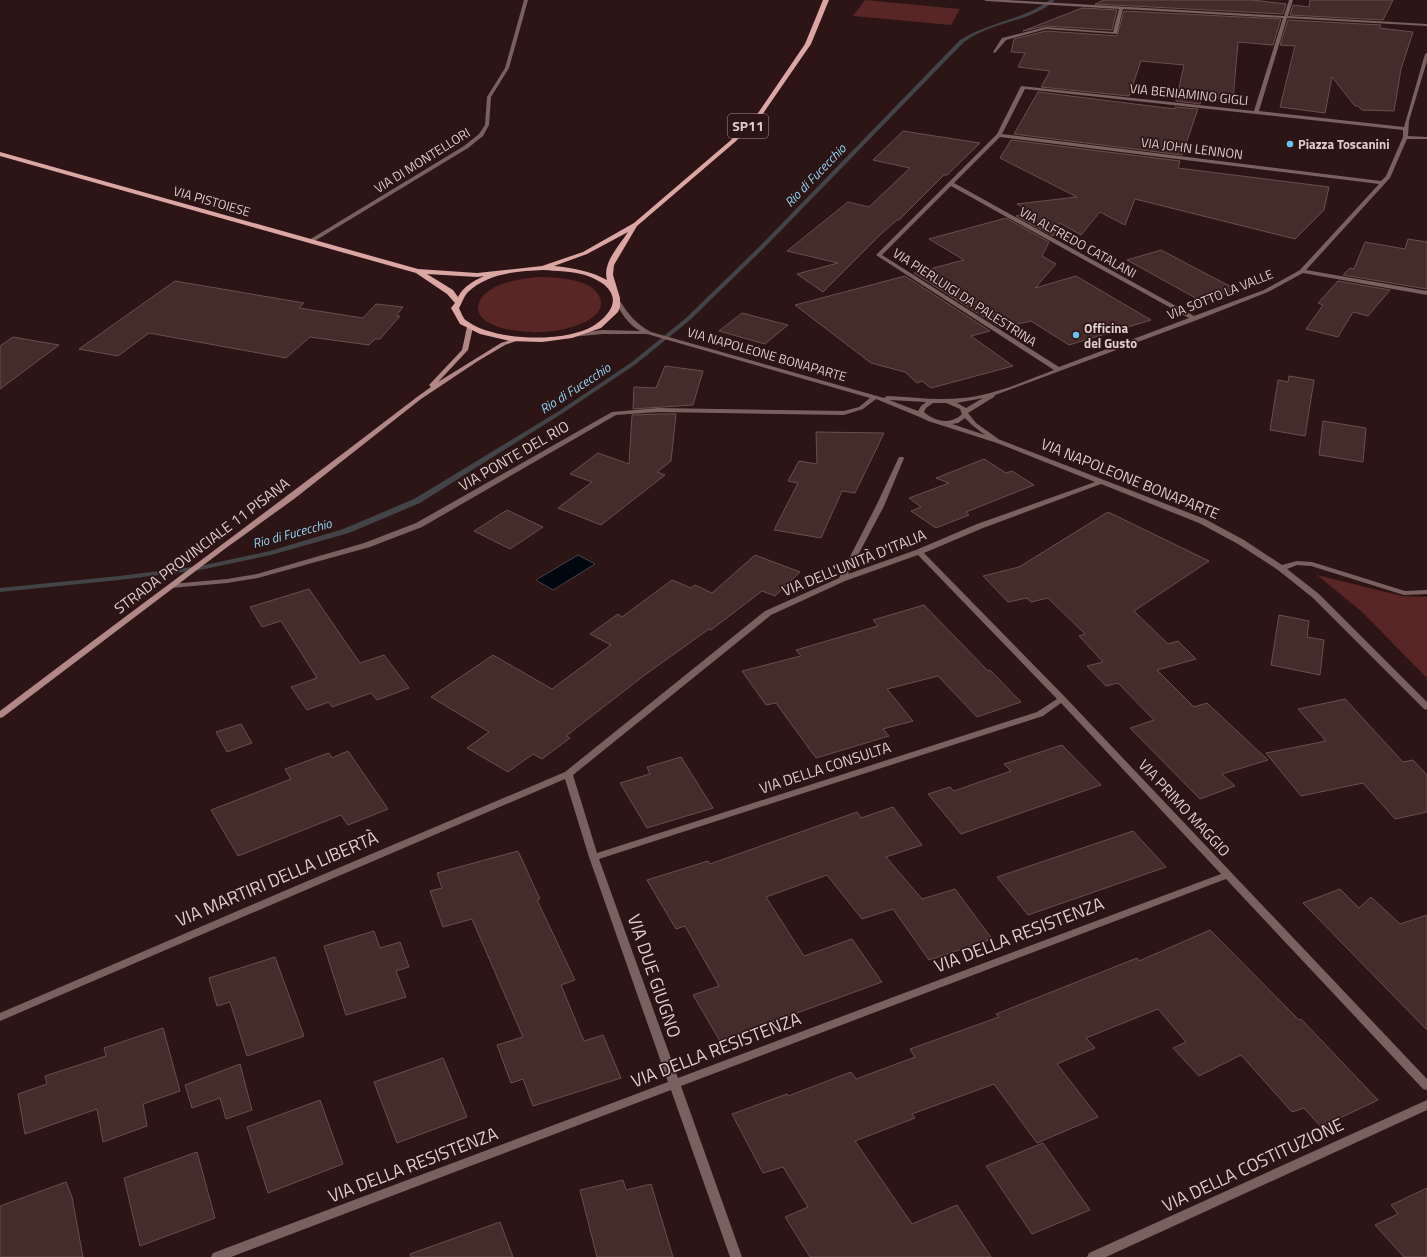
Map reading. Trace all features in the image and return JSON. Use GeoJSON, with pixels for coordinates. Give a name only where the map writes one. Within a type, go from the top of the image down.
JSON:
{"type":"FeatureCollection","features":[{"type":"Feature","properties":{"kind":"main road","name":"SP11"},"geometry":{"type":"LineString","coordinates":[[543,268],[585,253],[636,224],[684,185],[760,114],[808,44],[826,0]]}},
{"type":"Feature","properties":{"kind":"main road","name":"VIA PISTOIESE"},"geometry":{"type":"LineString","coordinates":[[0,154],[418,271],[477,275],[509,271]]}},
{"type":"Feature","properties":{"kind":"main road"},"geometry":{"type":"LineString","coordinates":[[614,290],[603,281],[586,274],[566,269],[543,268],[509,271],[475,283],[464,292],[457,301],[456,306],[458,315],[470,327],[490,336],[516,340],[534,340],[568,336],[588,330],[604,322],[614,312],[618,302],[614,290],[609,275],[610,265],[636,224]]}},
{"type":"Feature","properties":{"kind":"main road","name":"VIA PISTOIESE"},"geometry":{"type":"LineString","coordinates":[[418,271],[450,292],[457,301]]}},
{"type":"Feature","properties":{"kind":"main road","name":"STRADA PROVINCIALE 11 PISANA"},"geometry":{"type":"LineString","coordinates":[[419,398],[465,350],[470,327]]}},
{"type":"Feature","properties":{"kind":"main road","name":"STRADA PROVINCIALE 11 PISANA"},"geometry":{"type":"LineString","coordinates":[[0,715],[223,546],[291,497],[419,398],[476,360],[503,344],[516,340]]}},
{"type":"Feature","properties":{"kind":"street","name":"VIA DI MONTELLORI"},"geometry":{"type":"LineString","coordinates":[[311,241],[466,147],[482,135],[487,125],[489,97],[507,68],[526,0]]}},
{"type":"Feature","properties":{"kind":"street"},"geometry":{"type":"LineString","coordinates":[[986,0],[1121,8],[1134,6],[1286,18],[1427,25]]}},
{"type":"Feature","properties":{"kind":"street"},"geometry":{"type":"LineString","coordinates":[[1256,112],[1291,0]]}},
{"type":"Feature","properties":{"kind":"street"},"geometry":{"type":"LineString","coordinates":[[995,52],[1004,39],[1046,28],[1116,33],[1121,8]]}},
{"type":"Feature","properties":{"kind":"street","name":"VIA SOTTO LA VALLE"},"geometry":{"type":"LineString","coordinates":[[947,401],[995,394],[1266,291],[1302,270],[1383,184],[1393,168],[1405,137],[1427,54]]}},
{"type":"Feature","properties":{"kind":"street","name":"VIA BENIAMINO GIGLI"},"geometry":{"type":"LineString","coordinates":[[999,135],[1023,87],[1406,129]]}},
{"type":"Feature","properties":{"kind":"street","name":"VIA JOHN LENNON"},"geometry":{"type":"LineString","coordinates":[[999,135],[1383,184]]}},
{"type":"Feature","properties":{"kind":"street","name":"VIA PIERLUIGI DA PALESTRINA"},"geometry":{"type":"LineString","coordinates":[[999,135],[879,255],[1059,370]]}},
{"type":"Feature","properties":{"kind":"street"},"geometry":{"type":"LineString","coordinates":[[1405,137],[1427,138]]}},
{"type":"Feature","properties":{"kind":"street","name":"VIA ALFREDO CATALANI"},"geometry":{"type":"LineString","coordinates":[[951,184],[1195,319]]}},
{"type":"Feature","properties":{"kind":"street"},"geometry":{"type":"LineString","coordinates":[[1302,270],[1427,293]]}},
{"type":"Feature","properties":{"kind":"street","name":"VIA NAPOLEONE BONAPARTE"},"geometry":{"type":"LineString","coordinates":[[618,302],[625,316],[634,326],[649,333],[876,397],[935,421],[999,442],[1202,521],[1241,542],[1281,568],[1316,596],[1427,707]]}},
{"type":"Feature","properties":{"kind":"street","name":"VIA NAPOLEONE BONAPARTE"},"geometry":{"type":"LineString","coordinates":[[568,336],[602,332],[649,333]]}},
{"type":"Feature","properties":{"kind":"street","name":"VIA SOTTO LA VALLE"},"geometry":{"type":"LineString","coordinates":[[965,413],[995,394]]}},
{"type":"Feature","properties":{"kind":"street","name":"VIA NAPOLEONE BONAPARTE"},"geometry":{"type":"LineString","coordinates":[[876,397],[947,401],[959,405],[974,424],[999,442]]}},
{"type":"Feature","properties":{"kind":"street","name":"VIA PONTE DEL RIO"},"geometry":{"type":"LineString","coordinates":[[171,586],[227,581],[258,576],[367,545],[419,525],[614,413],[658,410],[844,413],[861,408],[876,397]]}},
{"type":"Feature","properties":{"kind":"street","name":"VIA NAPOLEONE BONAPARTE"},"geometry":{"type":"LineString","coordinates":[[924,416],[921,413],[923,406],[939,401]]}},
{"type":"Feature","properties":{"kind":"street","name":"VIA NAPOLEONE BONAPARTE"},"geometry":{"type":"LineString","coordinates":[[935,421],[954,422],[959,420],[965,413]]}},
{"type":"Feature","properties":{"kind":"street"},"geometry":{"type":"LineString","coordinates":[[842,579],[880,506],[901,458]]}},
{"type":"Feature","properties":{"kind":"street","name":"VIA DELL'UNITÀ D'ITALIA"},"geometry":{"type":"LineString","coordinates":[[568,774],[768,613],[842,579],[919,552],[980,526],[1101,482]]}},
{"type":"Feature","properties":{"kind":"street","name":"VIA PRIMO MAGGIO"},"geometry":{"type":"LineString","coordinates":[[919,552],[1062,699],[1427,1086]]}},
{"type":"Feature","properties":{"kind":"street"},"geometry":{"type":"LineString","coordinates":[[1281,568],[1297,563],[1312,564],[1397,592],[1427,592]]}},
{"type":"Feature","properties":{"kind":"street","name":"VIA DELLA CONSULTA"},"geometry":{"type":"LineString","coordinates":[[594,857],[1040,714],[1062,699]]}},
{"type":"Feature","properties":{"kind":"street","name":"VIA DUE GIUGNO"},"geometry":{"type":"LineString","coordinates":[[568,774],[594,857],[736,1257]]}},
{"type":"Feature","properties":{"kind":"street","name":"VIA MARTIRI DELLA LIBERTÀ"},"geometry":{"type":"LineString","coordinates":[[0,1017],[568,774]]}},
{"type":"Feature","properties":{"kind":"street","name":"VIA DELLA RESISTENZA"},"geometry":{"type":"LineString","coordinates":[[217,1257],[1228,874]]}},
{"type":"Feature","properties":{"kind":"street","name":"VIA DELLA COSTITUZIONE"},"geometry":{"type":"LineString","coordinates":[[1093,1257],[1427,1105]]}},
{"type":"Feature","properties":{"kind":"shaded area"},"geometry":{"type":"Polygon","coordinates":[[[865,0],[960,9],[951,25],[853,16],[865,0]]]}},
{"type":"Feature","properties":{"kind":"shaded area"},"geometry":{"type":"Polygon","coordinates":[[[539,277],[566,279],[586,284],[599,295],[601,306],[597,313],[587,321],[576,326],[546,332],[524,332],[503,328],[493,325],[485,320],[480,314],[478,307],[481,298],[497,286],[510,281],[539,277]]]}},
{"type":"Feature","properties":{"kind":"shaded area"},"geometry":{"type":"Polygon","coordinates":[[[578,555],[595,564],[553,590],[536,580],[578,555]]]}},
{"type":"Feature","properties":{"kind":"shaded area"},"geometry":{"type":"Polygon","coordinates":[[[1317,575],[1402,596],[1427,597],[1427,678],[1361,611],[1317,575]]]}},
{"type":"Feature","properties":{"kind":"building"},"geometry":{"type":"Polygon","coordinates":[[[1104,0],[1252,0],[1286,4],[1283,14],[1095,4],[1104,0]]]}},
{"type":"Feature","properties":{"kind":"building"},"geometry":{"type":"Polygon","coordinates":[[[1310,0],[1393,0],[1383,20],[1290,15],[1293,5],[1309,7],[1310,0]]]}},
{"type":"Feature","properties":{"kind":"building"},"geometry":{"type":"Polygon","coordinates":[[[1082,8],[1117,10],[1112,30],[1046,26],[1023,31],[1082,8]]]}},
{"type":"Feature","properties":{"kind":"building"},"geometry":{"type":"Polygon","coordinates":[[[1124,11],[1281,19],[1273,45],[1238,42],[1233,100],[1207,97],[1207,99],[1202,98],[1200,104],[1176,101],[1184,65],[1141,61],[1129,96],[1041,87],[1050,71],[1018,67],[1025,53],[1011,52],[1014,39],[1046,31],[1117,36],[1124,11]]]}},
{"type":"Feature","properties":{"kind":"building"},"geometry":{"type":"Polygon","coordinates":[[[1288,20],[1381,25],[1379,28],[1413,32],[1401,69],[1394,111],[1362,110],[1358,106],[1355,106],[1332,77],[1325,113],[1280,107],[1295,46],[1280,45],[1288,20]]]}},
{"type":"Feature","properties":{"kind":"building"},"geometry":{"type":"Polygon","coordinates":[[[1038,92],[1175,109],[1175,107],[1198,109],[1182,155],[1014,134],[1038,92]]]}},
{"type":"Feature","properties":{"kind":"building"},"geometry":{"type":"Polygon","coordinates":[[[903,131],[980,143],[947,175],[944,175],[899,220],[897,220],[882,233],[823,292],[797,274],[838,263],[787,251],[848,202],[869,207],[910,168],[873,160],[903,131]]]}},
{"type":"Feature","properties":{"kind":"building"},"geometry":{"type":"Polygon","coordinates":[[[1011,140],[1180,161],[1178,168],[1329,187],[1324,210],[1295,239],[1135,199],[1125,225],[1100,212],[1081,235],[1060,223],[1053,236],[1016,216],[1031,212],[1017,204],[1077,197],[1000,158],[1011,140]]]}},
{"type":"Feature","properties":{"kind":"building"},"geometry":{"type":"Polygon","coordinates":[[[1006,218],[1049,242],[1042,256],[1056,264],[1035,288],[1076,276],[1151,320],[1069,345],[1031,321],[1001,328],[914,273],[964,260],[929,239],[1006,218]]]}},
{"type":"Feature","properties":{"kind":"building"},"geometry":{"type":"Polygon","coordinates":[[[1408,239],[1427,242],[1427,289],[1343,275],[1350,268],[1354,269],[1365,242],[1405,249],[1408,239]]]}},
{"type":"Feature","properties":{"kind":"building"},"geometry":{"type":"Polygon","coordinates":[[[1161,250],[1237,290],[1201,301],[1127,260],[1161,250]]]}},
{"type":"Feature","properties":{"kind":"building"},"geometry":{"type":"Polygon","coordinates":[[[905,276],[990,331],[971,336],[1013,366],[931,388],[922,381],[917,383],[905,372],[871,363],[795,305],[905,276]]]}},
{"type":"Feature","properties":{"kind":"building"},"geometry":{"type":"Polygon","coordinates":[[[175,281],[304,303],[299,308],[363,318],[376,304],[403,307],[396,316],[400,316],[380,339],[375,339],[369,345],[310,337],[286,358],[149,333],[118,356],[79,349],[175,281]]]}},
{"type":"Feature","properties":{"kind":"building"},"geometry":{"type":"Polygon","coordinates":[[[1338,281],[1390,290],[1368,316],[1353,312],[1338,337],[1306,329],[1323,305],[1318,303],[1338,281]]]}},
{"type":"Feature","properties":{"kind":"building"},"geometry":{"type":"Polygon","coordinates":[[[742,313],[788,325],[765,344],[719,331],[742,313]]]}},
{"type":"Feature","properties":{"kind":"building"},"geometry":{"type":"Polygon","coordinates":[[[13,337],[59,345],[0,389],[0,346],[13,337]]]}},
{"type":"Feature","properties":{"kind":"building"},"geometry":{"type":"Polygon","coordinates":[[[665,366],[703,371],[693,405],[633,409],[634,387],[656,388],[665,366]]]}},
{"type":"Feature","properties":{"kind":"building"},"geometry":{"type":"Polygon","coordinates":[[[1289,376],[1314,380],[1305,436],[1270,430],[1278,380],[1288,382],[1289,376]]]}},
{"type":"Feature","properties":{"kind":"building"},"geometry":{"type":"Polygon","coordinates":[[[676,414],[671,461],[657,472],[665,475],[601,525],[558,508],[592,482],[570,474],[598,453],[629,464],[632,415],[676,414]]]}},
{"type":"Feature","properties":{"kind":"building"},"geometry":{"type":"Polygon","coordinates":[[[1323,421],[1366,428],[1363,462],[1319,455],[1323,421]]]}},
{"type":"Feature","properties":{"kind":"building"},"geometry":{"type":"Polygon","coordinates":[[[816,432],[884,433],[855,493],[842,491],[821,538],[774,530],[798,483],[788,481],[799,461],[817,464],[816,432]]]}},
{"type":"Feature","properties":{"kind":"building"},"geometry":{"type":"Polygon","coordinates":[[[984,459],[1006,473],[1012,471],[1034,485],[966,512],[969,515],[936,528],[911,511],[921,507],[909,498],[949,483],[936,478],[984,459]]]}},
{"type":"Feature","properties":{"kind":"building"},"geometry":{"type":"Polygon","coordinates":[[[507,510],[543,527],[510,549],[474,531],[507,510]]]}},
{"type":"Feature","properties":{"kind":"building"},"geometry":{"type":"Polygon","coordinates":[[[1108,512],[1209,561],[1134,611],[1168,644],[1178,641],[1196,659],[1157,670],[1194,707],[1207,703],[1268,760],[1222,774],[1235,786],[1200,799],[1130,728],[1154,720],[1118,683],[1106,686],[1087,666],[1103,662],[1079,636],[1085,634],[1048,598],[1031,602],[1027,598],[1008,602],[983,576],[1019,567],[1108,512]]]}},
{"type":"Feature","properties":{"kind":"building"},"geometry":{"type":"Polygon","coordinates":[[[755,555],[800,572],[775,596],[762,591],[711,630],[709,629],[646,674],[566,736],[570,738],[542,759],[533,754],[508,772],[467,748],[489,732],[431,697],[493,655],[552,689],[611,645],[590,634],[618,614],[622,617],[672,580],[691,588],[695,585],[712,593],[755,555]]]}},
{"type":"Feature","properties":{"kind":"building"},"geometry":{"type":"Polygon","coordinates":[[[309,589],[360,663],[384,655],[409,688],[377,700],[371,693],[332,707],[329,702],[307,710],[291,687],[317,678],[281,621],[262,627],[250,607],[309,589]]]}},
{"type":"Feature","properties":{"kind":"building"},"geometry":{"type":"Polygon","coordinates":[[[924,605],[988,671],[990,670],[1021,702],[977,717],[938,676],[887,689],[913,721],[883,729],[889,736],[816,758],[776,703],[766,705],[742,671],[801,656],[796,650],[878,626],[873,620],[924,605]]]}},
{"type":"Feature","properties":{"kind":"building"},"geometry":{"type":"Polygon","coordinates":[[[1279,615],[1309,621],[1307,637],[1324,640],[1320,675],[1271,665],[1279,615]]]}},
{"type":"Feature","properties":{"kind":"building"},"geometry":{"type":"Polygon","coordinates":[[[1345,699],[1403,762],[1413,760],[1427,775],[1427,812],[1395,819],[1363,783],[1301,796],[1266,753],[1326,741],[1298,709],[1345,699]]]}},
{"type":"Feature","properties":{"kind":"building"},"geometry":{"type":"Polygon","coordinates":[[[241,724],[252,743],[227,752],[216,732],[241,724]]]}},
{"type":"Feature","properties":{"kind":"building"},"geometry":{"type":"Polygon","coordinates":[[[1062,745],[1101,785],[961,834],[928,794],[950,787],[954,791],[1011,771],[1004,764],[1062,745]]]}},
{"type":"Feature","properties":{"kind":"building"},"geometry":{"type":"Polygon","coordinates":[[[348,751],[388,809],[348,825],[341,815],[238,856],[211,810],[291,779],[285,769],[329,753],[332,758],[348,751]]]}},
{"type":"Feature","properties":{"kind":"building"},"geometry":{"type":"Polygon","coordinates":[[[681,757],[713,808],[647,828],[620,783],[650,774],[647,767],[681,757]]]}},
{"type":"Feature","properties":{"kind":"building"},"geometry":{"type":"Polygon","coordinates":[[[893,807],[922,845],[886,857],[922,899],[955,889],[992,939],[929,960],[893,909],[862,919],[827,875],[766,897],[804,956],[852,939],[882,982],[720,1041],[693,995],[719,986],[685,926],[676,929],[647,880],[708,861],[710,864],[857,812],[861,818],[893,807]]]}},
{"type":"Feature","properties":{"kind":"building"},"geometry":{"type":"Polygon","coordinates":[[[1133,831],[1166,867],[1028,915],[997,877],[1133,831]]]}},
{"type":"Feature","properties":{"kind":"building"},"geometry":{"type":"Polygon","coordinates":[[[518,851],[540,899],[537,900],[575,980],[561,985],[584,1041],[603,1035],[621,1078],[533,1106],[523,1079],[511,1083],[497,1045],[523,1037],[472,919],[443,927],[430,891],[442,888],[437,873],[518,851]]]}},
{"type":"Feature","properties":{"kind":"building"},"geometry":{"type":"Polygon","coordinates":[[[1340,889],[1359,908],[1371,897],[1400,924],[1427,915],[1427,1030],[1303,903],[1340,889]]]}},
{"type":"Feature","properties":{"kind":"building"},"geometry":{"type":"Polygon","coordinates":[[[1210,930],[1299,1020],[1301,1019],[1378,1100],[1321,1127],[1304,1108],[1292,1112],[1241,1055],[1199,1076],[1173,1048],[1186,1042],[1158,1009],[1086,1038],[1095,1048],[1057,1064],[1098,1117],[1037,1143],[994,1084],[912,1114],[915,1118],[855,1141],[912,1224],[957,1205],[991,1257],[810,1257],[785,1217],[808,1207],[783,1167],[763,1173],[732,1114],[787,1094],[788,1096],[851,1072],[856,1079],[915,1057],[910,1049],[999,1017],[996,1014],[1137,958],[1139,961],[1210,930]]]}},
{"type":"Feature","properties":{"kind":"building"},"geometry":{"type":"Polygon","coordinates":[[[374,931],[380,948],[400,942],[409,967],[396,971],[406,997],[346,1015],[324,946],[374,931]]]}},
{"type":"Feature","properties":{"kind":"building"},"geometry":{"type":"Polygon","coordinates":[[[275,957],[304,1036],[247,1056],[230,1002],[217,1006],[209,978],[275,957]]]}},
{"type":"Feature","properties":{"kind":"building"},"geometry":{"type":"Polygon","coordinates":[[[163,1028],[180,1091],[143,1104],[147,1126],[103,1142],[97,1109],[25,1134],[18,1094],[47,1084],[45,1076],[106,1056],[104,1048],[163,1028]]]}},
{"type":"Feature","properties":{"kind":"building"},"geometry":{"type":"Polygon","coordinates":[[[443,1058],[467,1117],[397,1143],[374,1082],[443,1058]]]}},
{"type":"Feature","properties":{"kind":"building"},"geometry":{"type":"Polygon","coordinates":[[[240,1064],[252,1110],[226,1119],[220,1098],[192,1108],[185,1085],[240,1064]]]}},
{"type":"Feature","properties":{"kind":"building"},"geometry":{"type":"Polygon","coordinates":[[[320,1100],[343,1164],[268,1193],[247,1127],[320,1100]]]}},
{"type":"Feature","properties":{"kind":"building"},"geometry":{"type":"Polygon","coordinates":[[[1043,1143],[1090,1210],[1032,1234],[986,1166],[1043,1143]]]}},
{"type":"Feature","properties":{"kind":"building"},"geometry":{"type":"Polygon","coordinates":[[[197,1152],[215,1218],[140,1246],[124,1178],[197,1152]]]}},
{"type":"Feature","properties":{"kind":"building"},"geometry":{"type":"Polygon","coordinates":[[[623,1180],[626,1190],[651,1184],[673,1257],[597,1257],[580,1190],[623,1180]]]}},
{"type":"Feature","properties":{"kind":"building"},"geometry":{"type":"Polygon","coordinates":[[[66,1182],[72,1197],[83,1257],[0,1257],[0,1206],[66,1182]]]}},
{"type":"Feature","properties":{"kind":"building"},"geometry":{"type":"Polygon","coordinates":[[[1427,1188],[1427,1257],[1404,1257],[1375,1225],[1398,1214],[1391,1205],[1427,1188]]]}},
{"type":"Feature","properties":{"kind":"building"},"geometry":{"type":"Polygon","coordinates":[[[500,1222],[513,1257],[411,1257],[410,1254],[500,1222]]]}},
{"type":"Feature","properties":{"kind":"waterway","name":"Rio di Fucecchio"},"geometry":{"type":"LineString","coordinates":[[0,590],[200,568],[271,553],[346,531],[417,501],[561,412],[634,363],[688,319],[762,247],[962,41],[984,29],[1032,13],[1043,8],[1053,0]]}},
{"type":"Feature","properties":{"kind":"place","name":"Piazza Toscanini"},"geometry":{"type":"Point","coordinates":[1290,144]}},
{"type":"Feature","properties":{"kind":"place","name":"Officina del Gusto"},"geometry":{"type":"Point","coordinates":[1076,335]}}]}
